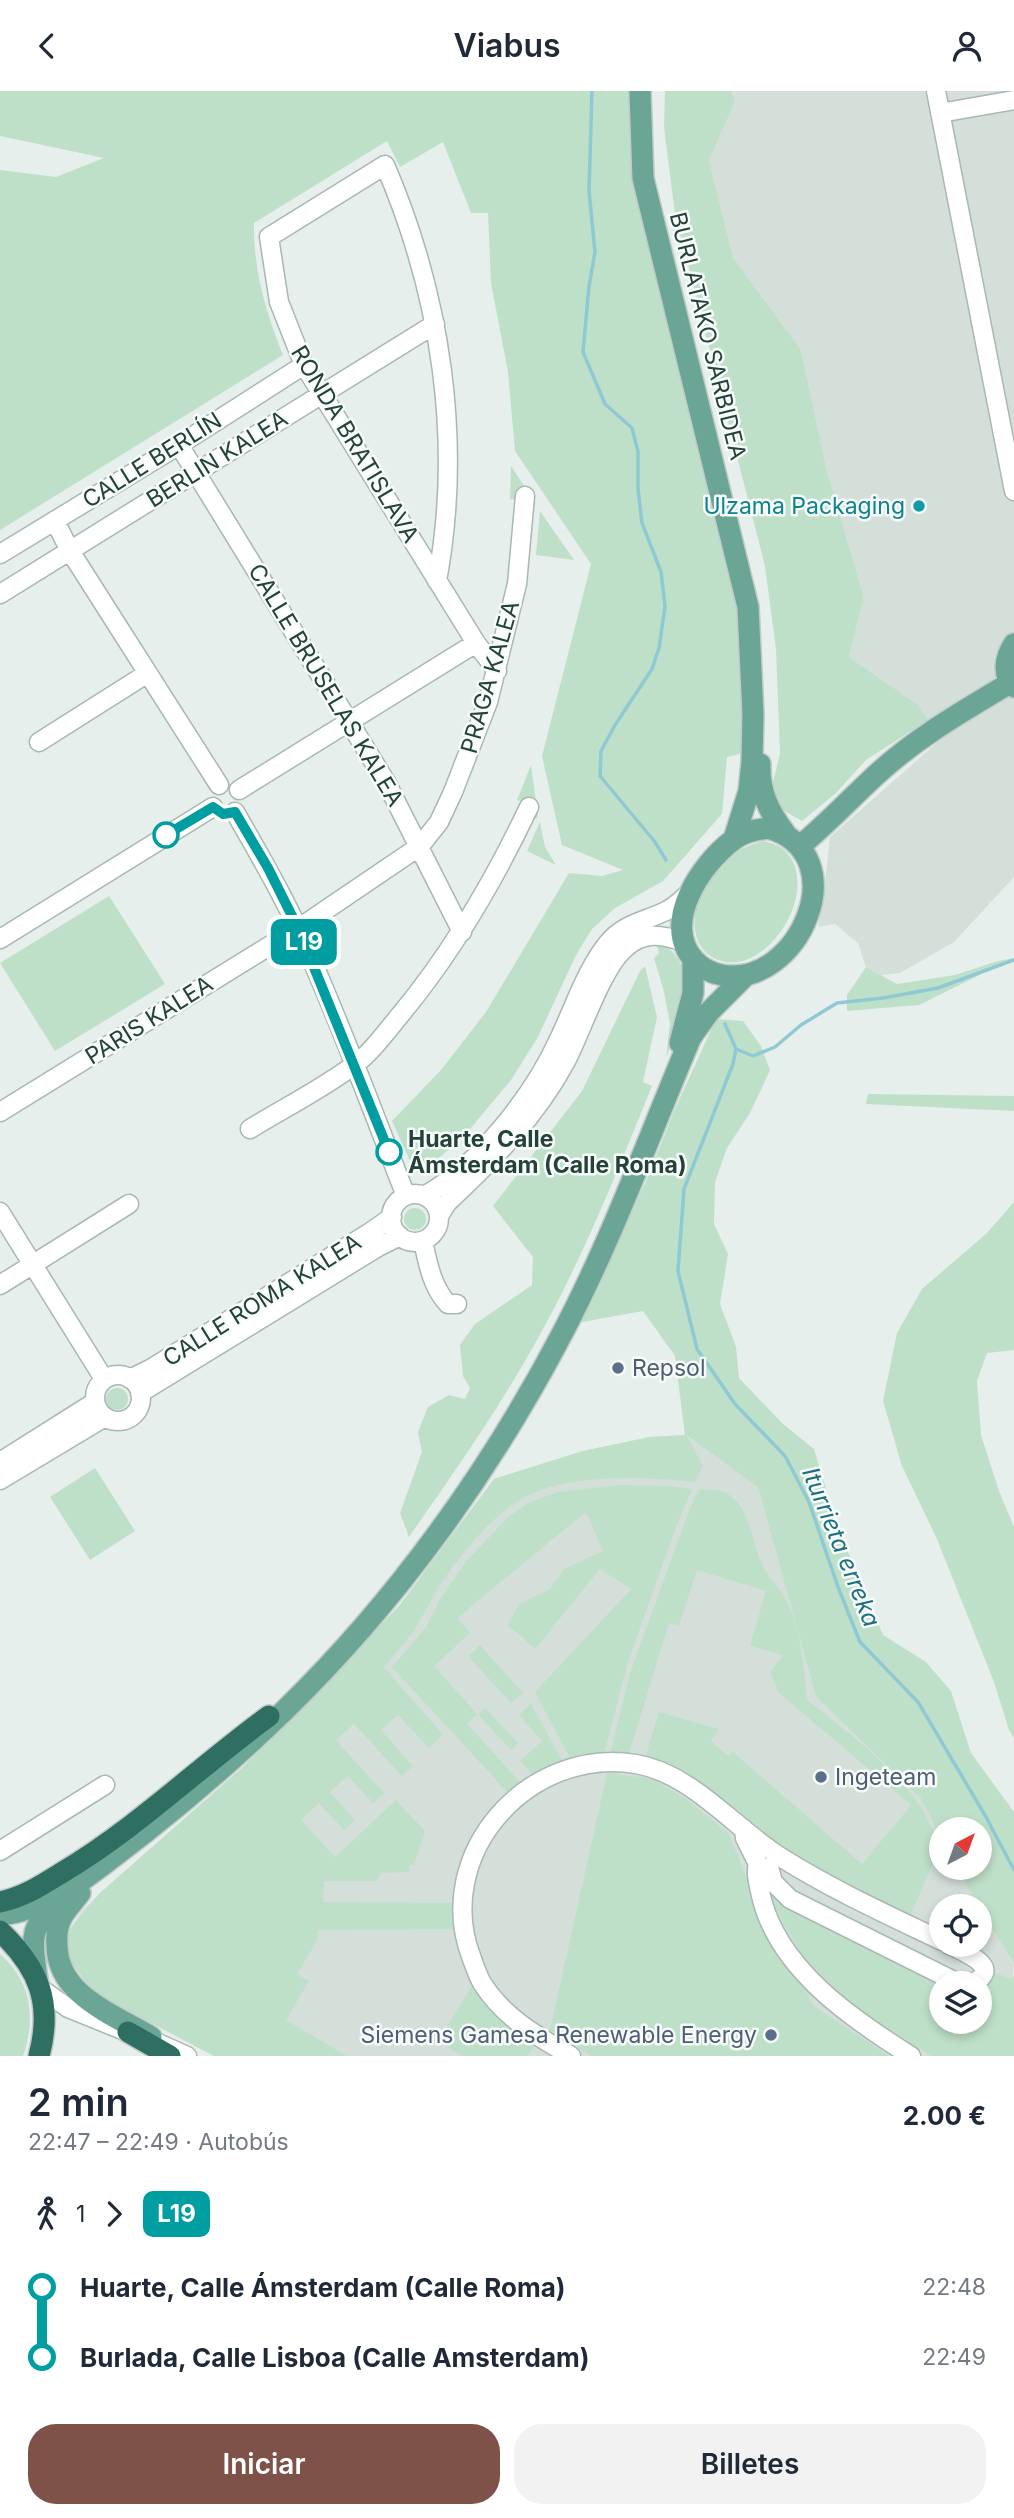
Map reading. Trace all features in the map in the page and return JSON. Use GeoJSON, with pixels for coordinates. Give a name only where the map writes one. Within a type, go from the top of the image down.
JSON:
{"type":"FeatureCollection","features":[{"type":"Feature","properties":{"kind":"highway"},"geometry":{"type":"LineString","coordinates":[[0,1902],[19,1898],[90,1856],[272,1717]]}},
{"type":"Feature","properties":{"kind":"highway"},"geometry":{"type":"LineString","coordinates":[[0,1931],[20,1951],[38,1983],[45,2013],[44,2038],[39,2056]]}},
{"type":"Feature","properties":{"kind":"highway"},"geometry":{"type":"LineString","coordinates":[[128,2032],[175,2053]]}},
{"type":"Feature","properties":{"kind":"main road","name":"BURLATAKO SARBIDEA"},"geometry":{"type":"LineString","coordinates":[[640,91],[643,178],[748,607],[753,714],[752,762],[749,792],[734,839]]}},
{"type":"Feature","properties":{"kind":"main road","name":"BURLATAKO SARBIDEA"},"geometry":{"type":"LineString","coordinates":[[649,91],[653,180],[755,608],[760,689],[760,769],[764,797],[770,813],[793,839]]}},
{"type":"Feature","properties":{"kind":"main road"},"geometry":{"type":"LineString","coordinates":[[793,839],[825,826],[876,774],[938,726],[1012,685],[1006,663],[1014,644]]}},
{"type":"Feature","properties":{"kind":"main road"},"geometry":{"type":"LineString","coordinates":[[0,1914],[13,1915],[37,1904],[199,1780],[272,1717],[351,1629],[407,1559],[471,1472],[546,1347],[593,1252],[685,1030],[694,993],[688,951],[681,927],[693,889],[716,855],[734,839],[750,831],[768,828],[793,839],[810,861],[813,882],[811,907],[800,934],[785,953],[771,964],[745,976],[709,1012],[691,1037],[600,1257],[562,1333],[490,1459],[414,1564],[356,1634],[204,1786],[62,1895],[41,1916],[35,1928],[32,1946],[38,1983]]}},
{"type":"Feature","properties":{"kind":"main road"},"geometry":{"type":"LineString","coordinates":[[688,951],[708,972],[745,976]]}},
{"type":"Feature","properties":{"kind":"main road"},"geometry":{"type":"LineString","coordinates":[[175,2053],[83,1997],[66,1979],[57,1956],[56,1932],[63,1915],[81,1891],[178,1816],[258,1746],[272,1717]]}},
{"type":"Feature","properties":{"kind":"street"},"geometry":{"type":"LineString","coordinates":[[936,91],[1014,491]]}},
{"type":"Feature","properties":{"kind":"street"},"geometry":{"type":"LineString","coordinates":[[940,113],[1014,100]]}},
{"type":"Feature","properties":{"kind":"street","name":"RONDA BRATISLAVA"},"geometry":{"type":"LineString","coordinates":[[437,581],[447,517],[449,455],[444,388],[435,324],[415,243],[385,165],[268,237],[279,302],[291,337],[320,394],[437,581],[476,643],[497,671]]}},
{"type":"Feature","properties":{"kind":"street","name":"BERLIN KALEA"},"geometry":{"type":"LineString","coordinates":[[0,594],[435,324]]}},
{"type":"Feature","properties":{"kind":"street","name":"CALLE BERLÍN"},"geometry":{"type":"LineString","coordinates":[[0,554],[304,365]]}},
{"type":"Feature","properties":{"kind":"street","name":"CALLE BRUSELAS KALEA"},"geometry":{"type":"LineString","coordinates":[[179,445],[351,722],[420,846],[462,932]]}},
{"type":"Feature","properties":{"kind":"street","name":"PRAGA KALEA"},"geometry":{"type":"LineString","coordinates":[[298,928],[420,846],[439,822],[477,734],[497,671],[517,584],[525,496]]}},
{"type":"Feature","properties":{"kind":"street"},"geometry":{"type":"LineString","coordinates":[[55,521],[70,551],[219,785]]}},
{"type":"Feature","properties":{"kind":"street"},"geometry":{"type":"LineString","coordinates":[[239,790],[476,643]]}},
{"type":"Feature","properties":{"kind":"street"},"geometry":{"type":"LineString","coordinates":[[39,742],[148,673]]}},
{"type":"Feature","properties":{"kind":"street"},"geometry":{"type":"LineString","coordinates":[[230,784],[239,790],[242,802],[235,812],[223,814],[213,807],[211,795],[219,785],[230,784]]}},
{"type":"Feature","properties":{"kind":"street"},"geometry":{"type":"LineString","coordinates":[[0,939],[213,807]]}},
{"type":"Feature","properties":{"kind":"street"},"geometry":{"type":"LineString","coordinates":[[250,1129],[355,1065],[379,1041],[462,932],[492,882],[529,807]]}},
{"type":"Feature","properties":{"kind":"street"},"geometry":{"type":"LineString","coordinates":[[235,812],[268,868],[298,928],[355,1065],[415,1196],[435,1204],[439,1216],[438,1227],[432,1236],[423,1241],[407,1241],[393,1227],[394,1208],[415,1196],[444,1183],[474,1157],[519,1105],[540,1076],[609,941],[626,927],[667,910],[693,889]]}},
{"type":"Feature","properties":{"kind":"street","name":"PARIS KALEA"},"geometry":{"type":"LineString","coordinates":[[0,1112],[298,928]]}},
{"type":"Feature","properties":{"kind":"street"},"geometry":{"type":"LineString","coordinates":[[439,1216],[447,1203],[520,1130],[544,1100],[570,1053],[602,982],[622,950],[640,938],[654,935],[688,951]]}},
{"type":"Feature","properties":{"kind":"street"},"geometry":{"type":"LineString","coordinates":[[0,1285],[128,1205]]}},
{"type":"Feature","properties":{"kind":"street"},"geometry":{"type":"LineString","coordinates":[[0,1212],[104,1379]]}},
{"type":"Feature","properties":{"kind":"street","name":"CALLE ROMA KALEA"},"geometry":{"type":"LineString","coordinates":[[135,1386],[152,1368],[392,1217]]}},
{"type":"Feature","properties":{"kind":"street","name":"CALLE ROMA KALEA"},"geometry":{"type":"LineString","coordinates":[[135,1386],[400,1236]]}},
{"type":"Feature","properties":{"kind":"street"},"geometry":{"type":"LineString","coordinates":[[423,1241],[439,1295],[448,1304],[457,1304]]}},
{"type":"Feature","properties":{"kind":"street"},"geometry":{"type":"LineString","coordinates":[[113,1376],[135,1386],[140,1402],[131,1417],[113,1420],[100,1409],[95,1393],[104,1379],[113,1376]]}},
{"type":"Feature","properties":{"kind":"street"},"geometry":{"type":"LineString","coordinates":[[0,1462],[100,1409]]}},
{"type":"Feature","properties":{"kind":"street"},"geometry":{"type":"LineString","coordinates":[[0,1481],[100,1409]]}},
{"type":"Feature","properties":{"kind":"street"},"geometry":{"type":"LineString","coordinates":[[571,2056],[527,2030],[502,2009],[481,1982],[466,1944],[461,1910],[472,1860],[484,1834],[510,1802],[548,1775],[569,1767],[604,1761],[637,1765],[667,1775],[685,1785],[744,1829],[745,1838],[769,1863],[840,1892],[929,1935]]}},
{"type":"Feature","properties":{"kind":"street"},"geometry":{"type":"LineString","coordinates":[[0,1851],[105,1785]]}},
{"type":"Feature","properties":{"kind":"street"},"geometry":{"type":"LineString","coordinates":[[769,1863],[773,1882],[790,1899],[934,1971]]}},
{"type":"Feature","properties":{"kind":"street"},"geometry":{"type":"LineString","coordinates":[[769,1863],[756,1870],[763,1904],[771,1924],[797,1963],[835,2005],[911,2056]]}},
{"type":"Feature","properties":{"kind":"street"},"geometry":{"type":"LineString","coordinates":[[975,1957],[983,1964],[983,1971]]}},
{"type":"Feature","properties":{"kind":"street"},"geometry":{"type":"LineString","coordinates":[[38,1983],[68,2008],[128,2032]]}},
{"type":"Feature","properties":{"kind":"shaded area"},"geometry":{"type":"Polygon","coordinates":[[[732,91],[1014,91],[1014,877],[954,942],[900,973],[881,975],[866,967],[858,943],[835,924],[818,927],[830,837],[941,739],[917,704],[849,657],[864,597],[827,471],[801,350],[733,257],[709,160],[735,102],[732,91]]]}},
{"type":"Feature","properties":{"kind":"shaded area"},"geometry":{"type":"Polygon","coordinates":[[[685,1435],[758,1486],[816,1697],[921,1799],[930,1817],[929,1880],[963,1880],[971,1894],[929,1894],[929,1957],[992,1957],[992,1929],[1014,1963],[1007,2056],[214,2056],[102,1997],[84,1980],[72,1963],[70,1929],[82,1911],[243,1767],[399,1606],[494,1479],[583,1451],[650,1437],[685,1435]]]}},
{"type":"Feature","properties":{"kind":"green space"},"geometry":{"type":"Polygon","coordinates":[[[0,91],[647,91],[640,190],[739,614],[747,752],[727,757],[722,814],[663,881],[615,908],[592,929],[576,955],[538,1037],[511,1080],[465,1135],[422,1173],[415,1172],[392,1121],[441,1070],[486,1012],[569,873],[602,876],[623,870],[562,845],[542,756],[591,564],[515,451],[508,372],[491,283],[488,213],[471,213],[443,142],[400,167],[387,141],[254,223],[262,291],[283,355],[0,530],[0,170],[56,177],[104,158],[0,136],[0,91]]]}},
{"type":"Feature","properties":{"kind":"green space"},"geometry":{"type":"Polygon","coordinates":[[[665,91],[732,91],[735,102],[709,160],[733,257],[801,350],[827,471],[864,597],[849,657],[917,704],[928,720],[866,760],[836,793],[802,821],[783,810],[772,787],[780,754],[776,649],[765,566],[675,214],[664,128],[665,91]]]}},
{"type":"Feature","properties":{"kind":"green space"},"geometry":{"type":"Polygon","coordinates":[[[511,466],[536,504],[510,499],[511,466]]]}},
{"type":"Feature","properties":{"kind":"green space"},"geometry":{"type":"Polygon","coordinates":[[[540,511],[574,560],[536,555],[540,511]]]}},
{"type":"Feature","properties":{"kind":"green space"},"geometry":{"type":"Polygon","coordinates":[[[531,765],[538,816],[536,819],[530,817],[534,806],[517,800],[531,765]]]}},
{"type":"Feature","properties":{"kind":"green space"},"geometry":{"type":"Polygon","coordinates":[[[540,822],[545,847],[556,865],[527,851],[540,822]]]}},
{"type":"Feature","properties":{"kind":"green space"},"geometry":{"type":"Polygon","coordinates":[[[763,841],[783,849],[795,866],[798,886],[793,908],[783,928],[768,946],[750,958],[731,963],[712,957],[702,948],[696,937],[696,910],[700,896],[713,871],[725,858],[763,841]]]}},
{"type":"Feature","properties":{"kind":"green space"},"geometry":{"type":"Polygon","coordinates":[[[109,896],[165,984],[55,1051],[0,963],[109,896]]]}},
{"type":"Feature","properties":{"kind":"green space"},"geometry":{"type":"Polygon","coordinates":[[[656,941],[671,951],[680,963],[684,977],[681,1010],[666,1058],[670,1024],[654,958],[659,953],[656,941]]]}},
{"type":"Feature","properties":{"kind":"green space"},"geometry":{"type":"Polygon","coordinates":[[[1014,958],[919,1005],[847,1011],[847,995],[866,967],[897,984],[955,975],[1014,958]]]}},
{"type":"Feature","properties":{"kind":"green space"},"geometry":{"type":"Polygon","coordinates":[[[645,966],[657,1017],[643,1082],[652,1086],[625,1153],[582,1252],[532,1349],[488,1421],[409,1537],[400,1513],[422,1452],[418,1432],[428,1407],[449,1395],[465,1399],[470,1388],[463,1376],[460,1345],[475,1324],[532,1285],[533,1257],[493,1206],[582,1091],[640,971],[645,966]]]}},
{"type":"Feature","properties":{"kind":"green space"},"geometry":{"type":"Polygon","coordinates":[[[716,1019],[743,1021],[761,1046],[770,1070],[750,1113],[727,1148],[715,1182],[714,1224],[728,1254],[720,1304],[736,1347],[739,1378],[782,1423],[814,1449],[837,1526],[883,1635],[926,1662],[951,1691],[971,1753],[1014,1812],[1014,1963],[992,1929],[992,1894],[971,1894],[963,1880],[992,1880],[992,1817],[930,1817],[921,1799],[816,1697],[758,1487],[687,1436],[703,1466],[695,1482],[612,1479],[568,1483],[549,1488],[531,1494],[505,1510],[472,1543],[444,1579],[414,1630],[384,1667],[443,1735],[429,1748],[398,1715],[381,1730],[413,1766],[402,1776],[354,1724],[336,1740],[384,1793],[373,1803],[348,1776],[330,1792],[355,1820],[344,1830],[319,1803],[301,1820],[335,1857],[396,1800],[425,1831],[414,1865],[410,1865],[409,1872],[381,1873],[377,1881],[324,1881],[323,1902],[454,1903],[454,1929],[318,1930],[317,1941],[297,1974],[309,1981],[286,2020],[347,2056],[214,2056],[102,1997],[84,1980],[72,1963],[66,1949],[70,1929],[100,1893],[243,1767],[399,1606],[494,1479],[583,1451],[650,1437],[685,1435],[675,1356],[643,1311],[577,1323],[646,1181],[716,1019]]]}},
{"type":"Feature","properties":{"kind":"green space"},"geometry":{"type":"Polygon","coordinates":[[[868,1094],[1014,1096],[1014,1111],[866,1104],[868,1094]]]}},
{"type":"Feature","properties":{"kind":"green space"},"geometry":{"type":"Polygon","coordinates":[[[1014,1202],[1014,1350],[987,1353],[977,1381],[981,1435],[1014,1527],[1014,1738],[937,1539],[902,1466],[883,1401],[897,1333],[922,1289],[987,1233],[1014,1202]]]}},
{"type":"Feature","properties":{"kind":"green space"},"geometry":{"type":"Polygon","coordinates":[[[415,1208],[423,1211],[426,1219],[423,1227],[415,1230],[407,1227],[404,1219],[407,1211],[415,1208]]]}},
{"type":"Feature","properties":{"kind":"green space"},"geometry":{"type":"Polygon","coordinates":[[[117,1388],[125,1391],[128,1399],[125,1407],[117,1410],[109,1407],[106,1399],[109,1391],[117,1388]]]}},
{"type":"Feature","properties":{"kind":"green space"},"geometry":{"type":"Polygon","coordinates":[[[95,1468],[135,1531],[90,1560],[50,1497],[95,1468]]]}},
{"type":"Feature","properties":{"kind":"green space"},"geometry":{"type":"Polygon","coordinates":[[[618,1485],[692,1489],[628,1662],[604,1754],[571,1760],[535,1692],[631,1589],[600,1569],[535,1649],[508,1625],[519,1604],[550,1589],[564,1569],[603,1551],[586,1512],[457,1618],[470,1633],[434,1666],[477,1714],[467,1724],[520,1782],[508,1793],[392,1667],[426,1627],[441,1598],[465,1563],[507,1518],[530,1502],[559,1492],[618,1485]]]}},
{"type":"Feature","properties":{"kind":"green space"},"geometry":{"type":"Polygon","coordinates":[[[699,1489],[718,1490],[738,1503],[748,1522],[762,1564],[791,1612],[801,1649],[807,1700],[881,1761],[919,1804],[928,1820],[929,1873],[909,1918],[835,1880],[645,1758],[659,1712],[719,1729],[711,1741],[728,1756],[733,1752],[862,1864],[911,1805],[779,1693],[770,1672],[783,1655],[750,1646],[766,1591],[697,1570],[679,1626],[669,1623],[628,1757],[610,1754],[630,1673],[699,1489]]]}},
{"type":"Feature","properties":{"kind":"green space"},"geometry":{"type":"Polygon","coordinates":[[[480,1645],[523,1693],[511,1703],[468,1656],[480,1645]]]}},
{"type":"Feature","properties":{"kind":"green space"},"geometry":{"type":"Polygon","coordinates":[[[531,1704],[563,1762],[533,1775],[520,1761],[542,1741],[519,1715],[531,1704]]]}},
{"type":"Feature","properties":{"kind":"green space"},"geometry":{"type":"Polygon","coordinates":[[[485,1708],[518,1743],[511,1750],[478,1714],[485,1708]]]}},
{"type":"Feature","properties":{"kind":"green space"},"geometry":{"type":"Polygon","coordinates":[[[607,1773],[650,1778],[684,1797],[729,1834],[753,1894],[814,2006],[889,2056],[591,2056],[550,2030],[607,1773]]]}},
{"type":"Feature","properties":{"kind":"green space"},"geometry":{"type":"Polygon","coordinates":[[[769,1893],[929,1973],[929,2034],[992,2034],[992,1973],[1012,1979],[1014,1975],[1014,2056],[931,2056],[855,2007],[808,1964],[784,1925],[769,1893]]]}},
{"type":"Feature","properties":{"kind":"green space"},"geometry":{"type":"Polygon","coordinates":[[[0,1954],[19,1976],[28,2001],[29,2028],[23,2056],[0,2056],[0,1954]]]}},
{"type":"Feature","properties":{"kind":"green space"},"geometry":{"type":"Polygon","coordinates":[[[473,1984],[502,2017],[537,2043],[527,2056],[462,2056],[438,2041],[473,1984]]]}},
{"type":"Feature","properties":{"kind":"waterway","name":"Iturrieta erreka"},"geometry":{"type":"LineString","coordinates":[[592,91],[589,191],[595,252],[583,352],[605,404],[632,428],[638,452],[642,523],[661,572],[665,606],[659,648],[652,669],[601,751],[600,776],[655,842],[666,860]]}},
{"type":"Feature","properties":{"kind":"waterway"},"geometry":{"type":"LineString","coordinates":[[736,1049],[753,1056],[775,1047],[801,1025],[837,1003],[938,988],[1014,960]]}},
{"type":"Feature","properties":{"kind":"waterway","name":"Iturrieta erreka"},"geometry":{"type":"LineString","coordinates":[[725,1024],[736,1049],[733,1064],[684,1189],[678,1271],[697,1349],[735,1404],[785,1456],[809,1502],[860,1642],[918,1702],[1014,1870]]}},
{"type":"Feature","properties":{"kind":"bus line","name":"L19"},"geometry":{"type":"LineString","coordinates":[[166,835],[213,807],[223,814],[235,812],[268,868],[298,928],[389,1152]]}},
{"type":"Feature","properties":{"kind":"place","name":"Ulzama Packaging"},"geometry":{"type":"Point","coordinates":[919,506]}},
{"type":"Feature","properties":{"kind":"place","name":"Huarte, Calle Ámsterdam (Calle Roma)"},"geometry":{"type":"Point","coordinates":[389,1152]}},
{"type":"Feature","properties":{"kind":"place","name":"Repsol"},"geometry":{"type":"Point","coordinates":[618,1368]}},
{"type":"Feature","properties":{"kind":"place","name":"Ingeteam"},"geometry":{"type":"Point","coordinates":[821,1777]}},
{"type":"Feature","properties":{"kind":"place","name":"Siemens Gamesa Renewable Energy"},"geometry":{"type":"Point","coordinates":[771,2035]}}]}
